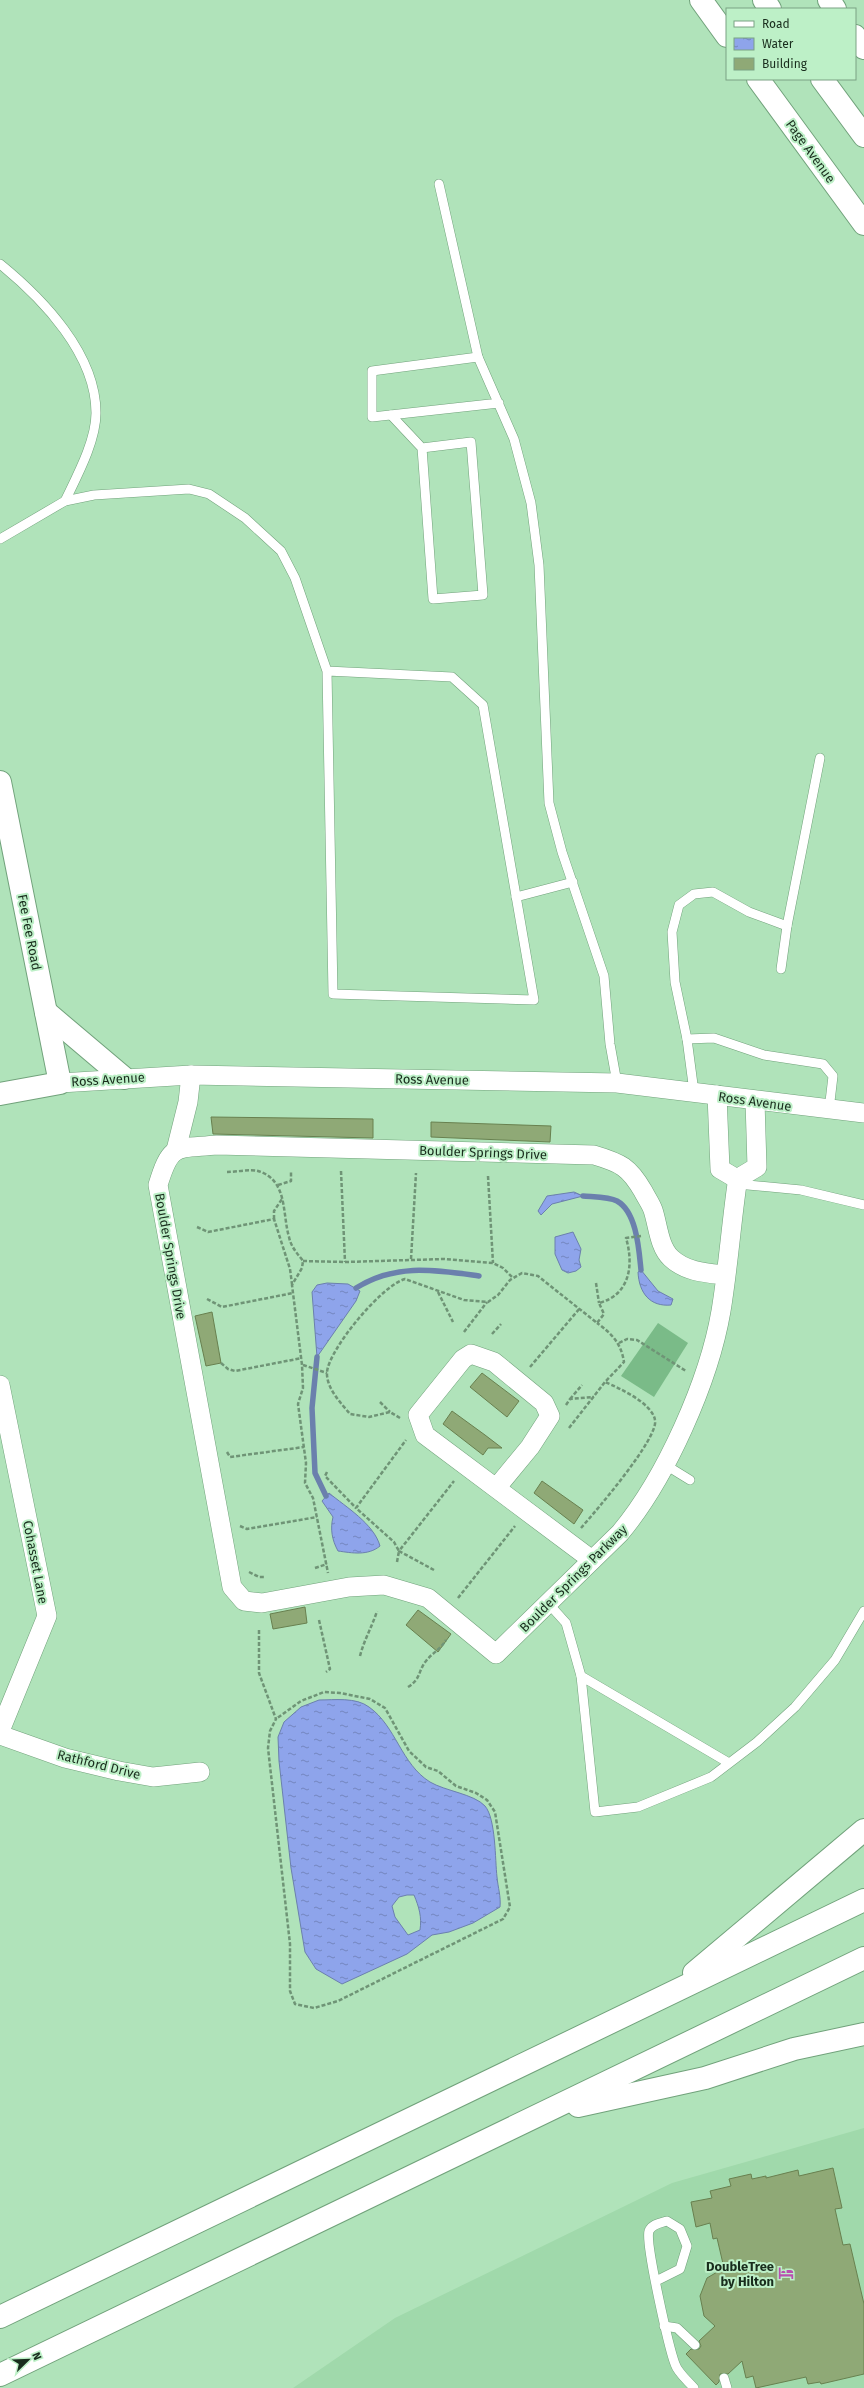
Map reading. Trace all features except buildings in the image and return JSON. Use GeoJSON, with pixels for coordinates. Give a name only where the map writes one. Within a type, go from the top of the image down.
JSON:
{"type":"FeatureCollection","features":[{"type":"Feature","properties":{"kind":"main road"},"geometry":{"type":"LineString","coordinates":[[701,0],[726,35]]}},
{"type":"Feature","properties":{"kind":"main road"},"geometry":{"type":"LineString","coordinates":[[856,37],[864,48]]}},
{"type":"Feature","properties":{"kind":"main road","name":"Page Avenue"},"geometry":{"type":"LineString","coordinates":[[759,80],[864,224]]}},
{"type":"Feature","properties":{"kind":"main road"},"geometry":{"type":"LineString","coordinates":[[823,80],[864,136]]}},
{"type":"Feature","properties":{"kind":"main road","name":"Fee Fee Road"},"geometry":{"type":"LineString","coordinates":[[0,782],[60,1082]]}},
{"type":"Feature","properties":{"kind":"main road"},"geometry":{"type":"LineString","coordinates":[[46,1012],[124,1078]]}},
{"type":"Feature","properties":{"kind":"main road","name":"Ross Avenue"},"geometry":{"type":"LineString","coordinates":[[0,1094],[60,1082]]}},
{"type":"Feature","properties":{"kind":"main road"},"geometry":{"type":"LineString","coordinates":[[669,1994],[864,1830]]}},
{"type":"Feature","properties":{"kind":"main road"},"geometry":{"type":"LineString","coordinates":[[0,2317],[864,1900]]}},
{"type":"Feature","properties":{"kind":"main road"},"geometry":{"type":"LineString","coordinates":[[0,2375],[864,1958]]}},
{"type":"Feature","properties":{"kind":"main road"},"geometry":{"type":"LineString","coordinates":[[542,2114],[705,2078],[794,2049],[864,2034]]}},
{"type":"Feature","properties":{"kind":"street","name":"Ross Avenue"},"geometry":{"type":"LineString","coordinates":[[60,1082],[191,1075],[617,1083],[829,1110],[864,1113]]}},
{"type":"Feature","properties":{"kind":"street"},"geometry":{"type":"LineString","coordinates":[[176,1150],[188,1102],[191,1075]]}},
{"type":"Feature","properties":{"kind":"street"},"geometry":{"type":"LineString","coordinates":[[717,1095],[720,1169],[737,1182],[757,1166],[755,1101]]}},
{"type":"Feature","properties":{"kind":"street","name":"Boulder Springs Drive"},"geometry":{"type":"LineString","coordinates":[[496,1654],[428,1598],[384,1585],[349,1587],[262,1603],[244,1601],[232,1587],[158,1185],[166,1159],[176,1150],[217,1145],[594,1155],[614,1161],[632,1173],[653,1209],[658,1233],[670,1257],[682,1266],[696,1272],[725,1275]]}},
{"type":"Feature","properties":{"kind":"street","name":"Boulder Springs Parkway"},"geometry":{"type":"LineString","coordinates":[[496,1654],[634,1517],[676,1443],[705,1374],[721,1311],[737,1182]]}},
{"type":"Feature","properties":{"kind":"street"},"geometry":{"type":"LineString","coordinates":[[497,1487],[530,1447],[550,1416],[544,1403],[494,1362],[471,1354],[463,1359],[418,1415],[425,1435],[497,1487],[592,1560]]}},
{"type":"Feature","properties":{"kind":"street","name":"Cohasset Lane"},"geometry":{"type":"LineString","coordinates":[[0,1385],[47,1616],[0,1732]]}},
{"type":"Feature","properties":{"kind":"street","name":"Rathford Drive"},"geometry":{"type":"LineString","coordinates":[[0,1735],[65,1758],[120,1771],[154,1777],[200,1772]]}},
{"type":"Feature","properties":{"kind":"lane"},"geometry":{"type":"LineString","coordinates":[[439,184],[478,357],[514,439],[531,503],[539,565],[549,803],[604,976],[610,1044],[617,1083]]}},
{"type":"Feature","properties":{"kind":"lane"},"geometry":{"type":"LineString","coordinates":[[0,264],[24,284],[62,326],[88,367],[96,413],[87,456],[65,501]]}},
{"type":"Feature","properties":{"kind":"lane"},"geometry":{"type":"LineString","coordinates":[[478,357],[372,372],[372,418],[499,403]]}},
{"type":"Feature","properties":{"kind":"lane"},"geometry":{"type":"LineString","coordinates":[[391,415],[422,448],[433,599],[483,595],[472,442],[422,448]]}},
{"type":"Feature","properties":{"kind":"lane"},"geometry":{"type":"LineString","coordinates":[[0,538],[65,501],[94,495],[189,489],[209,494],[245,518],[281,552],[295,578],[327,671],[333,994],[534,1000],[483,705],[452,677],[327,671]]}},
{"type":"Feature","properties":{"kind":"lane"},"geometry":{"type":"LineString","coordinates":[[782,969],[787,926],[820,758]]}},
{"type":"Feature","properties":{"kind":"lane"},"geometry":{"type":"LineString","coordinates":[[516,897],[573,882]]}},
{"type":"Feature","properties":{"kind":"lane"},"geometry":{"type":"LineString","coordinates":[[694,1092],[687,1039],[676,982],[672,932],[679,905],[694,894],[713,892],[750,912],[787,926]]}},
{"type":"Feature","properties":{"kind":"lane"},"geometry":{"type":"LineString","coordinates":[[687,1039],[714,1038],[764,1055],[823,1064],[833,1076],[829,1110]]}},
{"type":"Feature","properties":{"kind":"lane"},"geometry":{"type":"LineString","coordinates":[[737,1182],[801,1190],[864,1205]]}},
{"type":"Feature","properties":{"kind":"lane"},"geometry":{"type":"LineString","coordinates":[[664,1464],[690,1480]]}},
{"type":"Feature","properties":{"kind":"lane"},"geometry":{"type":"LineString","coordinates":[[548,1603],[566,1623],[581,1676],[595,1812],[638,1807],[711,1777],[757,1742],[795,1708],[835,1660],[864,1611]]}},
{"type":"Feature","properties":{"kind":"lane"},"geometry":{"type":"LineString","coordinates":[[581,1676],[729,1763]]}},
{"type":"Feature","properties":{"kind":"lane"},"geometry":{"type":"LineString","coordinates":[[656,2281],[680,2269],[687,2246],[680,2229],[667,2221],[653,2226],[648,2232],[656,2281],[664,2326],[675,2366],[694,2388]]}},
{"type":"Feature","properties":{"kind":"lane"},"geometry":{"type":"LineString","coordinates":[[664,2326],[678,2328],[695,2345]]}},
{"type":"Feature","properties":{"kind":"lane"},"geometry":{"type":"LineString","coordinates":[[724,2378],[727,2388]]}},
{"type":"Feature","properties":{"kind":"path"},"geometry":{"type":"LineString","coordinates":[[227,1172],[258,1171],[275,1181],[282,1199],[289,1238],[293,1248],[303,1261],[302,1268],[292,1285]]}},
{"type":"Feature","properties":{"kind":"path"},"geometry":{"type":"LineString","coordinates":[[277,1185],[291,1181],[291,1171]]}},
{"type":"Feature","properties":{"kind":"path"},"geometry":{"type":"LineString","coordinates":[[341,1171],[345,1262]]}},
{"type":"Feature","properties":{"kind":"path"},"geometry":{"type":"LineString","coordinates":[[411,1259],[416,1173]]}},
{"type":"Feature","properties":{"kind":"path"},"geometry":{"type":"LineString","coordinates":[[488,1176],[493,1263]]}},
{"type":"Feature","properties":{"kind":"path"},"geometry":{"type":"LineString","coordinates":[[282,1199],[274,1211],[274,1219],[290,1269],[302,1358],[303,1388],[298,1404],[306,1463],[305,1483],[313,1498],[327,1564],[331,1591]]}},
{"type":"Feature","properties":{"kind":"path"},"geometry":{"type":"LineString","coordinates":[[197,1227],[208,1232],[274,1219]]}},
{"type":"Feature","properties":{"kind":"path"},"geometry":{"type":"LineString","coordinates":[[599,1303],[612,1299],[624,1285],[630,1267],[629,1249],[626,1238],[645,1236]]}},
{"type":"Feature","properties":{"kind":"path"},"geometry":{"type":"LineString","coordinates":[[303,1261],[345,1262],[444,1259],[493,1263],[503,1268],[513,1278]]}},
{"type":"Feature","properties":{"kind":"path"},"geometry":{"type":"LineString","coordinates":[[464,1332],[488,1302],[498,1295],[513,1278],[522,1273],[538,1276],[610,1333],[622,1347],[624,1362],[605,1382],[569,1428]]}},
{"type":"Feature","properties":{"kind":"path"},"geometry":{"type":"LineString","coordinates":[[390,1412],[369,1417],[350,1414],[333,1394],[327,1373],[332,1355],[376,1298],[395,1281],[405,1278],[437,1292],[464,1300],[488,1302]]}},
{"type":"Feature","properties":{"kind":"path"},"geometry":{"type":"LineString","coordinates":[[596,1283],[599,1303],[604,1314],[597,1323]]}},
{"type":"Feature","properties":{"kind":"path"},"geometry":{"type":"LineString","coordinates":[[437,1292],[453,1322]]}},
{"type":"Feature","properties":{"kind":"path"},"geometry":{"type":"LineString","coordinates":[[206,1299],[222,1307],[293,1293]]}},
{"type":"Feature","properties":{"kind":"path"},"geometry":{"type":"LineString","coordinates":[[527,1371],[580,1308]]}},
{"type":"Feature","properties":{"kind":"path"},"geometry":{"type":"LineString","coordinates":[[492,1334],[501,1324]]}},
{"type":"Feature","properties":{"kind":"path"},"geometry":{"type":"LineString","coordinates":[[618,1343],[627,1339],[637,1340],[691,1374]]}},
{"type":"Feature","properties":{"kind":"path"},"geometry":{"type":"LineString","coordinates":[[221,1363],[228,1369],[235,1371],[302,1358]]}},
{"type":"Feature","properties":{"kind":"path"},"geometry":{"type":"LineString","coordinates":[[302,1365],[327,1373]]}},
{"type":"Feature","properties":{"kind":"path"},"geometry":{"type":"LineString","coordinates":[[581,1529],[614,1490],[650,1437],[656,1421],[653,1414],[626,1391],[605,1382]]}},
{"type":"Feature","properties":{"kind":"path"},"geometry":{"type":"LineString","coordinates":[[564,1408],[582,1385]]}},
{"type":"Feature","properties":{"kind":"path"},"geometry":{"type":"LineString","coordinates":[[570,1399],[594,1396]]}},
{"type":"Feature","properties":{"kind":"path"},"geometry":{"type":"LineString","coordinates":[[380,1402],[390,1412],[401,1419]]}},
{"type":"Feature","properties":{"kind":"path"},"geometry":{"type":"LineString","coordinates":[[356,1508],[407,1439]]}},
{"type":"Feature","properties":{"kind":"path"},"geometry":{"type":"LineString","coordinates":[[221,1451],[227,1452],[230,1456],[304,1447]]}},
{"type":"Feature","properties":{"kind":"path"},"geometry":{"type":"LineString","coordinates":[[327,1472],[326,1476],[329,1482],[394,1542],[399,1551],[434,1570]]}},
{"type":"Feature","properties":{"kind":"path"},"geometry":{"type":"LineString","coordinates":[[396,1562],[399,1551],[457,1477]]}},
{"type":"Feature","properties":{"kind":"path"},"geometry":{"type":"LineString","coordinates":[[236,1523],[247,1529],[317,1517]]}},
{"type":"Feature","properties":{"kind":"path"},"geometry":{"type":"LineString","coordinates":[[458,1599],[515,1526]]}},
{"type":"Feature","properties":{"kind":"path"},"geometry":{"type":"LineString","coordinates":[[315,1568],[327,1564]]}},
{"type":"Feature","properties":{"kind":"path"},"geometry":{"type":"LineString","coordinates":[[245,1571],[259,1577],[264,1577]]}},
{"type":"Feature","properties":{"kind":"path"},"geometry":{"type":"LineString","coordinates":[[360,1656],[364,1642],[373,1625],[377,1611]]}},
{"type":"Feature","properties":{"kind":"path"},"geometry":{"type":"LineString","coordinates":[[319,1620],[330,1669],[326,1672]]}},
{"type":"Feature","properties":{"kind":"path"},"geometry":{"type":"LineString","coordinates":[[259,1630],[259,1673],[276,1719],[270,1731],[268,1748],[290,1944],[290,1991],[295,2004],[314,2008],[338,2002],[503,1919],[510,1907],[495,1812],[487,1800],[456,1786],[438,1771],[426,1767],[409,1752],[385,1708],[370,1699],[340,1693],[324,1692],[301,1701],[276,1719]]}},
{"type":"Feature","properties":{"kind":"path"},"geometry":{"type":"LineString","coordinates":[[408,1687],[417,1681],[427,1660],[438,1652],[446,1640]]}},
{"type":"Feature","properties":{"kind":"shaded area"},"geometry":{"type":"Polygon","coordinates":[[[658,1323],[688,1343],[654,1397],[621,1376],[658,1323]]]}},
{"type":"Feature","properties":{"kind":"shaded area"},"geometry":{"type":"Polygon","coordinates":[[[864,2128],[864,2388],[293,2388],[395,2318],[672,2183],[864,2128]]]}},
{"type":"Feature","properties":{"kind":"water"},"geometry":{"type":"Polygon","coordinates":[[[574,1192],[583,1196],[552,1204],[541,1215],[538,1211],[547,1196],[574,1192]]]}},
{"type":"Feature","properties":{"kind":"water"},"geometry":{"type":"Polygon","coordinates":[[[573,1232],[581,1249],[579,1260],[581,1267],[576,1271],[568,1273],[562,1270],[555,1254],[555,1237],[573,1232]]]}},
{"type":"Feature","properties":{"kind":"water"},"geometry":{"type":"Polygon","coordinates":[[[641,1270],[658,1291],[673,1299],[671,1305],[657,1304],[647,1297],[643,1292],[639,1280],[638,1272],[641,1270]]]}},
{"type":"Feature","properties":{"kind":"water"},"geometry":{"type":"Polygon","coordinates":[[[327,1283],[348,1284],[360,1291],[356,1301],[317,1357],[312,1292],[317,1285],[327,1283]]]}},
{"type":"Feature","properties":{"kind":"water"},"geometry":{"type":"Polygon","coordinates":[[[329,1493],[366,1523],[377,1538],[380,1546],[365,1553],[338,1551],[332,1534],[333,1517],[322,1501],[329,1493]]]}},
{"type":"Feature","properties":{"kind":"water"},"geometry":{"type":"Polygon","coordinates":[[[319,1700],[351,1700],[364,1704],[378,1715],[386,1724],[405,1755],[420,1774],[436,1785],[474,1798],[485,1806],[489,1812],[493,1830],[500,1907],[473,1923],[449,1932],[432,1935],[407,1954],[342,1984],[316,1969],[305,1952],[291,1868],[279,1761],[278,1737],[284,1722],[301,1707],[319,1700]],[[414,1895],[399,1897],[392,1906],[395,1917],[408,1935],[420,1930],[420,1912],[414,1895]]]}},
{"type":"Feature","properties":{"kind":"waterway"},"geometry":{"type":"LineString","coordinates":[[583,1196],[610,1199],[617,1201],[624,1206],[636,1232],[641,1270]]}},
{"type":"Feature","properties":{"kind":"waterway"},"geometry":{"type":"LineString","coordinates":[[356,1288],[371,1280],[386,1275],[416,1270],[479,1276]]}},
{"type":"Feature","properties":{"kind":"waterway"},"geometry":{"type":"LineString","coordinates":[[317,1357],[312,1408],[315,1473],[326,1496]]}},
{"type":"Feature","properties":{"kind":"place","name":"DoubleTree by Hilton"},"geometry":{"type":"Point","coordinates":[786,2273]}}]}
